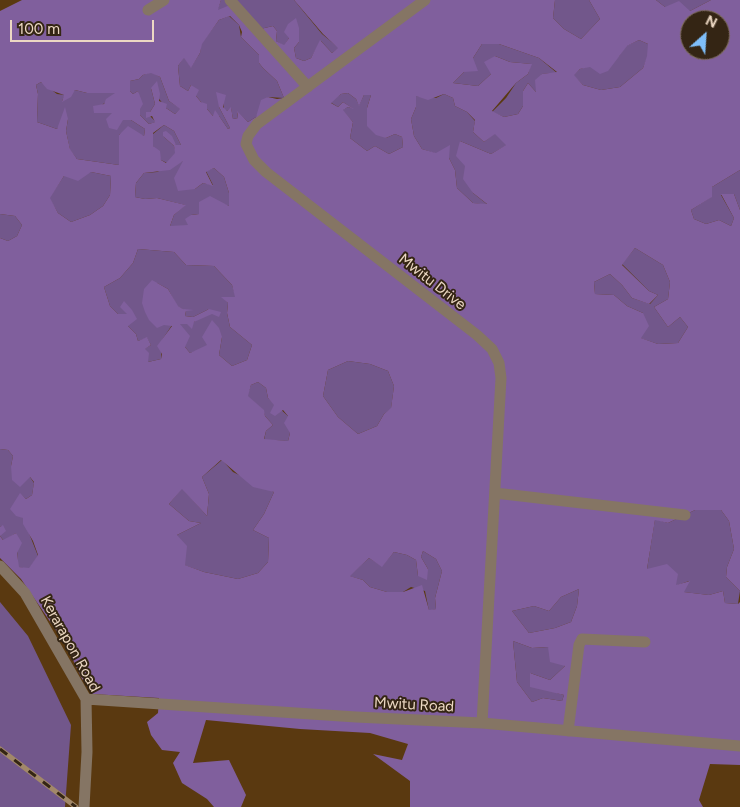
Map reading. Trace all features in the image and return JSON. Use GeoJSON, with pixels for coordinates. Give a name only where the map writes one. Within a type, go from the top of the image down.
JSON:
{"type":"FeatureCollection","features":[{"type":"Feature","properties":{"kind":"street"},"geometry":{"type":"LineString","coordinates":[[148,10],[164,0]]}},
{"type":"Feature","properties":{"kind":"street"},"geometry":{"type":"LineString","coordinates":[[230,0],[308,86]]}},
{"type":"Feature","properties":{"kind":"street","name":"Mwitu Drive"},"geometry":{"type":"LineString","coordinates":[[425,0],[257,124],[248,136],[246,144],[254,160],[266,172],[492,349],[500,363],[501,378],[482,723]]}},
{"type":"Feature","properties":{"kind":"street"},"geometry":{"type":"LineString","coordinates":[[495,493],[685,515]]}},
{"type":"Feature","properties":{"kind":"street","name":"Kerarapon Road"},"geometry":{"type":"LineString","coordinates":[[0,566],[25,593],[86,698],[87,752],[84,807]]}},
{"type":"Feature","properties":{"kind":"street"},"geometry":{"type":"LineString","coordinates":[[568,731],[579,645],[582,639],[645,642]]}},
{"type":"Feature","properties":{"kind":"street","name":"Mwitu Road"},"geometry":{"type":"LineString","coordinates":[[86,698],[482,723],[740,746]]}},
{"type":"Feature","properties":{"kind":"shaded area"},"geometry":{"type":"Polygon","coordinates":[[[22,0],[221,0],[218,10],[230,5],[252,31],[273,26],[277,31],[276,41],[284,45],[289,38],[284,32],[288,24],[296,18],[299,28],[299,42],[294,48],[296,58],[304,61],[311,58],[320,40],[332,53],[338,48],[323,34],[294,0],[555,0],[553,18],[564,29],[581,39],[600,19],[589,0],[656,0],[665,7],[679,1],[689,10],[680,10],[680,60],[730,60],[730,10],[692,10],[711,0],[740,0],[740,170],[712,187],[712,197],[691,210],[694,219],[706,224],[719,220],[731,226],[734,218],[721,194],[734,194],[740,210],[740,591],[726,577],[727,567],[734,549],[729,521],[721,510],[695,510],[668,523],[655,520],[647,569],[667,564],[678,574],[676,585],[690,581],[684,592],[709,595],[723,591],[725,603],[738,604],[740,602],[740,765],[710,764],[699,800],[703,807],[410,807],[410,781],[373,754],[402,760],[408,744],[370,733],[300,729],[206,720],[193,763],[229,760],[246,795],[241,807],[214,807],[207,799],[182,783],[173,763],[180,752],[162,750],[151,735],[147,722],[158,713],[159,698],[92,694],[81,677],[66,645],[21,579],[0,558],[0,536],[3,540],[16,533],[22,543],[17,553],[19,567],[29,568],[38,555],[33,541],[23,524],[23,518],[16,516],[10,509],[20,493],[26,499],[32,495],[34,482],[30,477],[20,487],[12,480],[11,466],[13,456],[8,450],[0,449],[0,238],[8,241],[17,236],[22,225],[15,216],[0,214],[0,11],[22,0]],[[230,16],[219,20],[202,44],[200,53],[191,68],[184,58],[178,66],[180,86],[188,91],[191,85],[199,90],[196,96],[201,102],[207,104],[207,109],[213,116],[215,110],[228,129],[230,128],[219,107],[216,92],[226,95],[223,107],[227,111],[231,107],[233,119],[238,118],[237,111],[248,122],[256,117],[261,100],[268,97],[284,98],[277,81],[259,63],[259,55],[241,37],[242,32],[239,25],[230,16]],[[639,40],[627,46],[608,71],[600,74],[590,67],[580,69],[574,75],[583,85],[601,90],[620,87],[643,68],[648,44],[639,40]],[[482,44],[473,58],[478,71],[464,72],[453,83],[478,86],[491,74],[484,62],[495,56],[510,62],[532,64],[528,74],[516,83],[492,111],[504,117],[518,114],[523,106],[523,91],[528,83],[536,92],[535,80],[542,74],[557,72],[539,58],[499,44],[482,44]],[[151,73],[143,75],[139,79],[130,81],[130,91],[133,94],[138,91],[143,104],[140,109],[140,115],[149,124],[155,122],[152,116],[146,118],[146,112],[150,112],[155,104],[151,88],[157,81],[160,94],[159,101],[167,104],[166,108],[175,114],[180,109],[169,101],[160,77],[151,73]],[[41,82],[36,85],[38,94],[37,122],[57,129],[65,107],[68,119],[66,131],[70,149],[77,159],[119,165],[119,135],[128,126],[144,136],[145,129],[131,120],[123,120],[117,130],[109,128],[106,119],[112,113],[94,113],[93,106],[104,104],[106,99],[115,93],[87,93],[75,90],[71,97],[62,102],[64,95],[47,89],[41,82]],[[348,93],[341,94],[331,103],[338,107],[343,102],[354,109],[348,107],[343,110],[353,122],[350,138],[367,151],[375,146],[389,154],[403,147],[402,137],[395,134],[386,138],[376,135],[367,126],[367,108],[371,95],[364,95],[359,106],[356,99],[348,93]],[[444,94],[428,100],[416,96],[416,107],[411,119],[414,136],[422,149],[436,153],[450,145],[449,158],[455,170],[457,188],[473,203],[487,204],[473,193],[463,179],[465,166],[456,156],[460,141],[491,154],[506,145],[495,134],[484,142],[473,132],[475,120],[467,112],[455,106],[453,98],[444,94]],[[164,125],[153,133],[153,146],[160,151],[161,160],[166,163],[175,153],[174,146],[163,136],[163,132],[166,131],[172,136],[176,145],[181,145],[174,131],[164,125]],[[183,161],[170,170],[144,173],[136,183],[135,197],[145,199],[157,198],[186,205],[174,215],[170,226],[188,225],[185,219],[191,215],[199,214],[199,202],[210,196],[229,206],[229,193],[224,177],[214,168],[206,172],[213,186],[203,183],[195,189],[178,191],[174,178],[183,161]],[[91,172],[78,181],[64,176],[50,198],[58,213],[71,222],[90,215],[103,206],[110,195],[111,176],[91,172]],[[635,248],[622,265],[649,291],[658,295],[649,304],[632,298],[610,274],[594,282],[595,294],[614,295],[627,306],[643,313],[649,326],[641,338],[658,344],[678,343],[688,327],[680,317],[668,327],[654,307],[668,299],[670,282],[663,265],[635,248]],[[138,249],[133,263],[120,278],[104,287],[110,306],[118,314],[127,314],[120,307],[124,301],[132,310],[137,319],[128,326],[136,334],[138,341],[147,337],[151,345],[145,349],[149,353],[148,362],[161,359],[162,354],[157,346],[172,326],[164,325],[157,328],[149,320],[145,312],[142,303],[144,289],[152,280],[168,289],[178,306],[183,309],[194,310],[186,311],[185,316],[193,317],[209,309],[221,312],[219,317],[212,314],[194,322],[192,329],[187,324],[180,324],[190,336],[185,347],[190,353],[207,345],[202,337],[212,320],[219,328],[222,337],[219,355],[232,366],[247,360],[252,345],[230,327],[227,313],[228,303],[221,297],[235,297],[232,285],[214,266],[186,265],[174,252],[138,249]],[[348,361],[328,370],[323,396],[338,417],[358,434],[377,426],[384,414],[391,408],[394,386],[388,371],[370,364],[348,361]],[[258,382],[251,385],[248,396],[264,410],[265,416],[273,425],[266,431],[264,439],[288,441],[290,433],[284,423],[288,416],[283,410],[275,416],[270,413],[274,405],[268,398],[266,388],[258,382]],[[221,460],[202,477],[209,494],[207,516],[182,489],[169,504],[189,521],[201,523],[177,535],[187,546],[185,565],[204,572],[238,579],[258,573],[268,562],[269,538],[253,530],[264,514],[274,492],[253,487],[221,460]],[[423,551],[421,557],[428,569],[427,580],[418,576],[416,560],[407,555],[394,552],[382,567],[369,558],[350,576],[363,580],[370,587],[387,592],[403,592],[422,585],[429,610],[436,609],[435,598],[442,571],[436,559],[423,551]],[[579,589],[561,597],[549,611],[534,606],[512,611],[529,633],[555,628],[571,622],[577,606],[579,589]],[[513,641],[517,682],[532,702],[543,698],[562,701],[564,695],[530,687],[530,673],[550,680],[565,666],[550,662],[548,647],[532,648],[513,641]]]}},
{"type":"Feature","properties":{"kind":"shaded area"},"geometry":{"type":"Polygon","coordinates":[[[221,0],[294,0],[322,34],[339,48],[332,53],[321,41],[311,58],[304,61],[296,58],[294,48],[299,42],[289,38],[284,46],[276,41],[277,31],[273,26],[252,31],[236,11],[217,11],[221,0]]]}},
{"type":"Feature","properties":{"kind":"shaded area"},"geometry":{"type":"Polygon","coordinates":[[[555,0],[589,0],[600,19],[581,39],[564,29],[553,18],[555,0]]]}},
{"type":"Feature","properties":{"kind":"shaded area"},"geometry":{"type":"Polygon","coordinates":[[[656,0],[711,0],[692,10],[665,7],[656,0]]]}},
{"type":"Feature","properties":{"kind":"shaded area"},"geometry":{"type":"Polygon","coordinates":[[[229,16],[239,25],[241,37],[259,55],[259,63],[277,81],[284,98],[268,97],[256,117],[248,122],[237,112],[238,118],[233,119],[231,108],[227,111],[224,110],[223,100],[219,107],[230,128],[228,129],[219,116],[213,116],[196,96],[191,85],[188,91],[180,86],[178,66],[184,57],[191,67],[200,53],[201,44],[219,20],[229,16]]]}},
{"type":"Feature","properties":{"kind":"shaded area"},"geometry":{"type":"Polygon","coordinates":[[[639,40],[648,44],[648,56],[643,68],[620,87],[601,90],[583,85],[573,75],[580,69],[619,56],[626,46],[639,40]]]}},
{"type":"Feature","properties":{"kind":"shaded area"},"geometry":{"type":"Polygon","coordinates":[[[482,44],[499,44],[539,58],[557,73],[542,74],[536,92],[528,83],[523,91],[523,106],[518,114],[504,117],[492,112],[506,98],[516,83],[528,74],[531,64],[510,62],[495,56],[491,74],[478,86],[453,83],[464,72],[482,44]]]}},
{"type":"Feature","properties":{"kind":"shaded area"},"geometry":{"type":"Polygon","coordinates":[[[151,72],[160,77],[169,101],[181,109],[175,114],[166,108],[151,88],[155,104],[150,112],[146,112],[156,122],[149,124],[140,115],[138,91],[133,94],[130,91],[130,81],[139,79],[151,72]]]}},
{"type":"Feature","properties":{"kind":"shaded area"},"geometry":{"type":"Polygon","coordinates":[[[41,82],[57,94],[65,95],[62,101],[75,90],[87,93],[116,93],[94,112],[112,113],[123,120],[131,120],[145,129],[144,136],[125,131],[119,135],[119,165],[77,159],[70,150],[66,131],[68,119],[61,123],[57,129],[37,122],[38,94],[36,85],[41,82]]]}},
{"type":"Feature","properties":{"kind":"shaded area"},"geometry":{"type":"Polygon","coordinates":[[[348,93],[356,99],[359,105],[364,95],[371,95],[367,116],[386,138],[395,134],[402,137],[403,147],[389,154],[375,146],[367,151],[350,138],[353,122],[342,110],[348,107],[352,108],[343,102],[338,107],[330,102],[341,94],[348,93]]]}},
{"type":"Feature","properties":{"kind":"shaded area"},"geometry":{"type":"Polygon","coordinates":[[[444,94],[453,98],[455,106],[467,112],[475,121],[473,132],[484,142],[495,133],[507,145],[491,154],[460,141],[473,193],[488,205],[473,203],[457,188],[455,170],[449,158],[422,149],[414,136],[411,119],[416,107],[416,96],[436,98],[444,94]]]}},
{"type":"Feature","properties":{"kind":"shaded area"},"geometry":{"type":"Polygon","coordinates":[[[164,125],[174,131],[181,145],[176,145],[163,136],[174,146],[176,153],[167,163],[161,160],[153,146],[153,134],[164,125]]]}},
{"type":"Feature","properties":{"kind":"shaded area"},"geometry":{"type":"Polygon","coordinates":[[[185,160],[195,189],[203,183],[213,185],[206,171],[214,168],[224,177],[229,193],[229,206],[220,203],[199,214],[191,215],[189,226],[170,226],[174,215],[185,205],[157,198],[145,199],[135,197],[136,183],[144,173],[157,172],[185,160]]]}},
{"type":"Feature","properties":{"kind":"shaded area"},"geometry":{"type":"Polygon","coordinates":[[[740,170],[740,210],[734,194],[721,195],[734,218],[731,226],[719,220],[706,224],[694,219],[691,210],[711,197],[712,187],[740,170]]]}},
{"type":"Feature","properties":{"kind":"shaded area"},"geometry":{"type":"Polygon","coordinates":[[[91,172],[111,176],[110,195],[103,206],[90,215],[71,222],[58,213],[49,198],[64,176],[91,172]]]}},
{"type":"Feature","properties":{"kind":"shaded area"},"geometry":{"type":"Polygon","coordinates":[[[0,214],[15,216],[22,225],[17,236],[8,241],[0,238],[0,214]]]}},
{"type":"Feature","properties":{"kind":"shaded area"},"geometry":{"type":"Polygon","coordinates":[[[635,248],[663,265],[670,282],[668,299],[654,307],[668,327],[680,317],[688,327],[678,343],[658,344],[640,338],[643,313],[627,306],[614,295],[595,294],[594,282],[610,274],[632,298],[650,304],[658,295],[649,291],[622,264],[635,248]]]}},
{"type":"Feature","properties":{"kind":"shaded area"},"geometry":{"type":"Polygon","coordinates":[[[138,249],[174,252],[186,265],[214,266],[232,285],[236,297],[223,297],[228,303],[227,313],[230,327],[252,345],[247,360],[232,366],[219,355],[222,337],[200,350],[190,353],[185,347],[179,324],[194,322],[209,309],[193,317],[185,316],[186,311],[177,306],[168,289],[157,283],[164,325],[172,325],[162,340],[161,359],[148,362],[144,349],[151,345],[147,338],[138,341],[136,334],[128,326],[128,314],[118,314],[110,306],[104,287],[120,278],[133,263],[138,249]]]}},
{"type":"Feature","properties":{"kind":"shaded area"},"geometry":{"type":"Polygon","coordinates":[[[348,361],[370,364],[388,371],[394,386],[391,409],[384,414],[377,426],[358,434],[338,417],[323,396],[328,370],[348,361]]]}},
{"type":"Feature","properties":{"kind":"shaded area"},"geometry":{"type":"Polygon","coordinates":[[[258,382],[266,388],[268,398],[288,416],[290,433],[288,441],[264,440],[266,431],[273,425],[265,416],[263,410],[247,396],[251,385],[258,382]]]}},
{"type":"Feature","properties":{"kind":"shaded area"},"geometry":{"type":"Polygon","coordinates":[[[0,449],[8,450],[13,456],[11,466],[30,477],[34,483],[32,495],[26,499],[20,494],[23,518],[38,556],[29,569],[18,567],[16,533],[4,541],[0,536],[3,526],[0,527],[0,449]]]}},
{"type":"Feature","properties":{"kind":"shaded area"},"geometry":{"type":"Polygon","coordinates":[[[222,460],[233,472],[274,492],[264,514],[253,530],[269,538],[268,562],[258,573],[238,579],[204,572],[184,565],[177,535],[201,523],[189,521],[169,504],[182,488],[207,516],[209,494],[202,477],[222,460]]]}},
{"type":"Feature","properties":{"kind":"shaded area"},"geometry":{"type":"Polygon","coordinates":[[[695,510],[721,510],[729,521],[734,549],[727,567],[726,577],[740,591],[738,604],[725,603],[723,591],[709,595],[683,592],[689,581],[675,586],[647,569],[655,519],[668,523],[695,510]]]}},
{"type":"Feature","properties":{"kind":"shaded area"},"geometry":{"type":"Polygon","coordinates":[[[3,525],[6,531],[0,536],[0,527],[3,525]]]}},
{"type":"Feature","properties":{"kind":"shaded area"},"geometry":{"type":"Polygon","coordinates":[[[423,551],[436,559],[442,571],[435,598],[436,609],[429,611],[425,591],[411,587],[403,592],[387,592],[370,587],[363,580],[349,576],[369,558],[382,566],[394,552],[407,555],[416,560],[418,576],[428,569],[421,557],[423,551]]]}},
{"type":"Feature","properties":{"kind":"shaded area"},"geometry":{"type":"Polygon","coordinates":[[[579,589],[577,606],[571,622],[555,628],[529,633],[512,611],[534,606],[549,611],[561,597],[579,589]]]}},
{"type":"Feature","properties":{"kind":"shaded area"},"geometry":{"type":"Polygon","coordinates":[[[0,602],[28,636],[71,725],[65,807],[0,807],[0,602]]]}},
{"type":"Feature","properties":{"kind":"shaded area"},"geometry":{"type":"Polygon","coordinates":[[[513,641],[532,648],[548,647],[565,666],[550,680],[530,673],[557,693],[564,695],[562,701],[543,698],[532,702],[517,682],[513,641]]]}},
{"type":"Feature","properties":{"kind":"railway"},"geometry":{"type":"LineString","coordinates":[[0,749],[76,807]]}}]}
